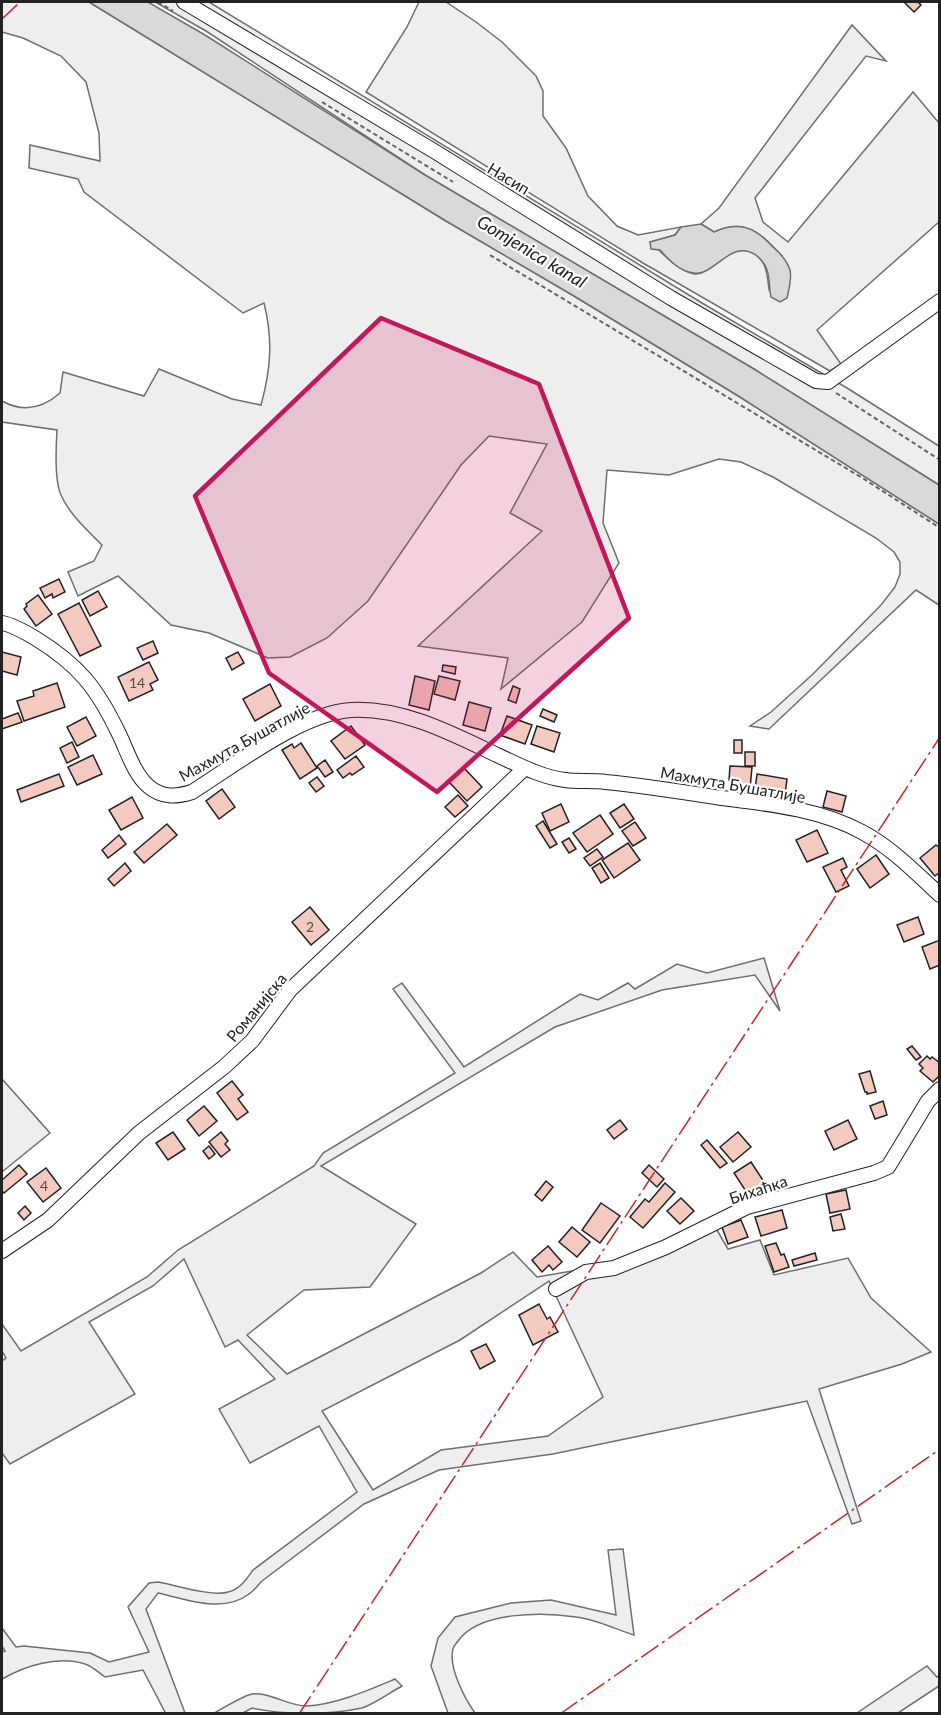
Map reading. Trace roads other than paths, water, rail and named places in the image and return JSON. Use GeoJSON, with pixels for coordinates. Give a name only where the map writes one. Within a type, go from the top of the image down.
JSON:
{"type":"FeatureCollection","features":[{"type":"Feature","properties":{"kind":"street","name":"Насип"},"geometry":{"type":"LineString","coordinates":[[184,2],[464,169],[680,303],[816,381],[828,382],[939,301]]}},
{"type":"Feature","properties":{"kind":"street","name":"Махмута Бушатлије"},"geometry":{"type":"LineString","coordinates":[[2,623],[25,632],[51,648],[87,680],[104,703],[138,773],[148,786],[163,795],[178,796],[192,792],[291,730],[327,713],[353,710],[390,714],[456,735],[524,769],[565,780],[640,785],[776,805],[825,817],[861,831],[883,844],[939,895]]}},
{"type":"Feature","properties":{"kind":"street","name":"Романијска"},"geometry":{"type":"LineString","coordinates":[[2,1251],[48,1220],[139,1133],[224,1067],[252,1041],[290,990],[524,769]]}},
{"type":"Feature","properties":{"kind":"street","name":"Бихаћка"},"geometry":{"type":"LineString","coordinates":[[556,1289],[586,1272],[614,1268],[666,1247],[747,1207],[874,1173],[888,1167],[928,1101],[939,1089]]}},
{"type":"Feature","properties":{"kind":"water","name":"Gomjenica kanal"},"geometry":{"type":"Polygon","coordinates":[[[89,2],[148,2],[205,35],[425,175],[754,369],[939,485],[939,524],[740,397],[446,221],[89,2]]]}},
{"type":"Feature","properties":{"kind":"water"},"geometry":{"type":"Polygon","coordinates":[[[701,224],[714,232],[731,227],[746,228],[766,240],[783,257],[790,270],[787,298],[780,302],[771,297],[769,276],[765,266],[756,255],[747,251],[731,254],[709,269],[694,273],[679,267],[660,250],[651,249],[650,242],[675,235],[681,227],[701,224]]]}}]}
